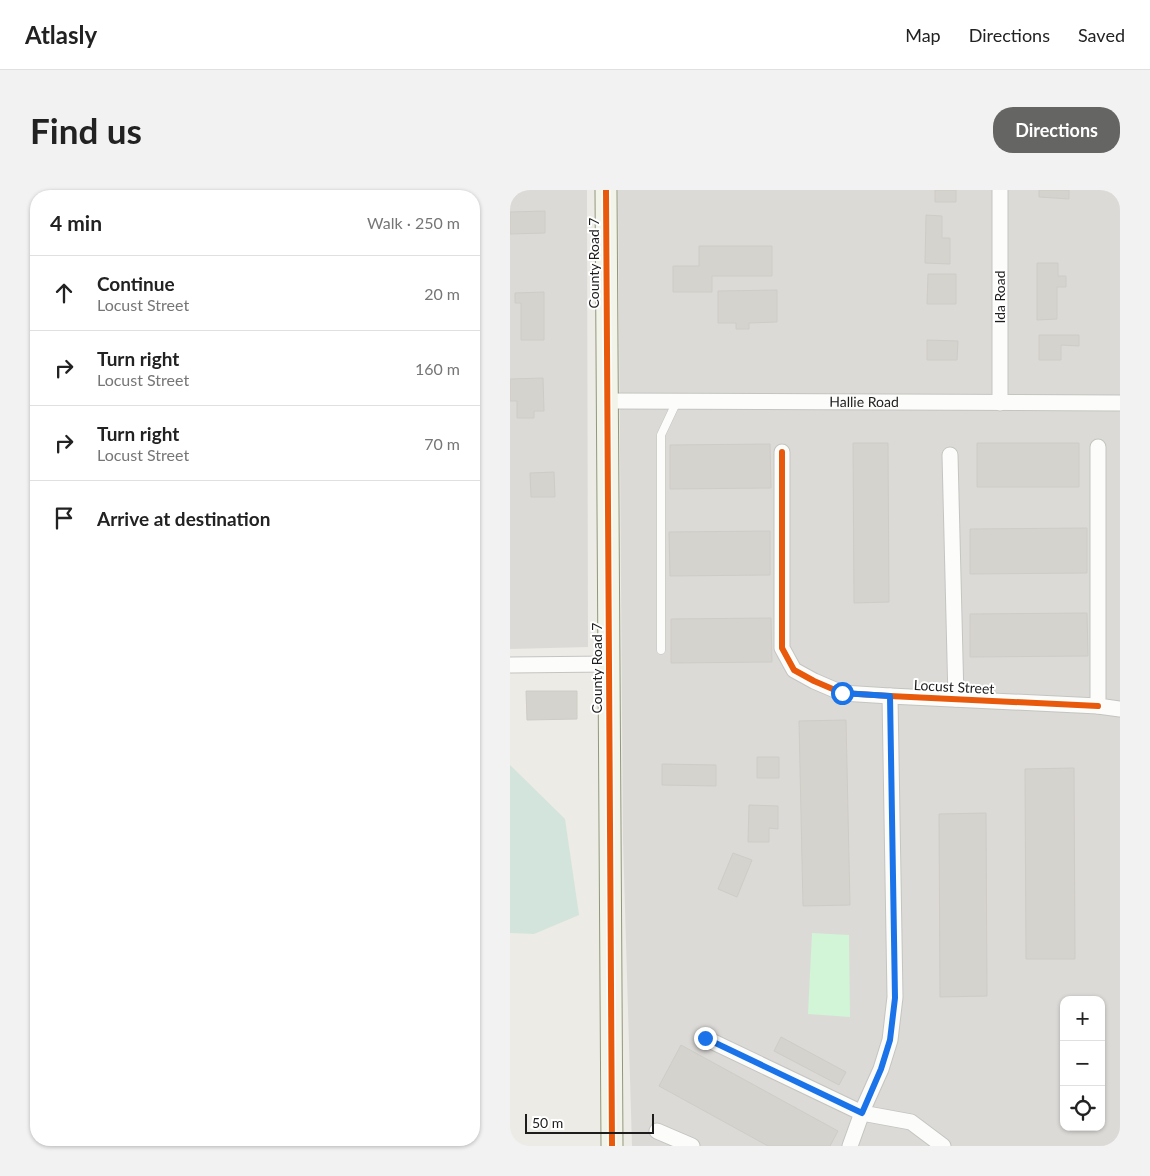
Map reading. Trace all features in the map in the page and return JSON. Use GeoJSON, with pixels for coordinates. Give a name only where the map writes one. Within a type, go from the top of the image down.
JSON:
{"type":"FeatureCollection","features":[{"type":"Feature","properties":{"kind":"street","name":"County Road 7"},"geometry":{"type":"LineString","coordinates":[[606,190],[612,1146]]}},
{"type":"Feature","properties":{"kind":"street","name":"Ida Road"},"geometry":{"type":"LineString","coordinates":[[1000,190],[1000,403]]}},
{"type":"Feature","properties":{"kind":"street","name":"Hallie Road"},"geometry":{"type":"LineString","coordinates":[[608,401],[1120,403]]}},
{"type":"Feature","properties":{"kind":"street"},"geometry":{"type":"LineString","coordinates":[[1098,447],[1098,706]]}},
{"type":"Feature","properties":{"kind":"street","name":"Locust Street"},"geometry":{"type":"LineString","coordinates":[[782,452],[782,648],[794,670],[842,693],[1098,706],[1120,709]]}},
{"type":"Feature","properties":{"kind":"street","name":"Locust Street"},"geometry":{"type":"LineString","coordinates":[[950,455],[956,699]]}},
{"type":"Feature","properties":{"kind":"street"},"geometry":{"type":"LineString","coordinates":[[510,665],[609,664]]}},
{"type":"Feature","properties":{"kind":"street"},"geometry":{"type":"LineString","coordinates":[[850,1146],[881,1069],[890,1040],[895,998],[890,696]]}},
{"type":"Feature","properties":{"kind":"street"},"geometry":{"type":"LineString","coordinates":[[705,1038],[862,1113],[911,1122],[943,1146]]}},
{"type":"Feature","properties":{"kind":"street"},"geometry":{"type":"LineString","coordinates":[[657,1131],[692,1146]]}},
{"type":"Feature","properties":{"kind":"lane"},"geometry":{"type":"LineString","coordinates":[[661,650],[661,435],[677,402]]}},
{"type":"Feature","properties":{"kind":"shaded area"},"geometry":{"type":"Polygon","coordinates":[[[510,190],[587,190],[588,647],[510,649],[510,190]]]}},
{"type":"Feature","properties":{"kind":"shaded area"},"geometry":{"type":"Polygon","coordinates":[[[618,190],[1120,190],[1120,1146],[632,1146],[623,840],[618,190]]]}},
{"type":"Feature","properties":{"kind":"shaded area"},"geometry":{"type":"Polygon","coordinates":[[[510,765],[565,819],[579,915],[534,934],[510,933],[510,765]]]}},
{"type":"Feature","properties":{"kind":"green space"},"geometry":{"type":"Polygon","coordinates":[[[812,933],[849,935],[850,1017],[808,1014],[812,933]]]}},
{"type":"Feature","properties":{"kind":"building"},"geometry":{"type":"Polygon","coordinates":[[[935,190],[956,190],[956,202],[935,202],[935,190]]]}},
{"type":"Feature","properties":{"kind":"building"},"geometry":{"type":"Polygon","coordinates":[[[1039,190],[1069,190],[1069,199],[1039,197],[1039,190]]]}},
{"type":"Feature","properties":{"kind":"building"},"geometry":{"type":"Polygon","coordinates":[[[545,211],[545,233],[510,234],[510,212],[545,211]]]}},
{"type":"Feature","properties":{"kind":"building"},"geometry":{"type":"Polygon","coordinates":[[[926,215],[942,216],[942,238],[950,238],[950,264],[925,263],[926,215]]]}},
{"type":"Feature","properties":{"kind":"building"},"geometry":{"type":"Polygon","coordinates":[[[699,246],[772,246],[772,276],[712,276],[712,292],[673,292],[673,266],[699,266],[699,246]]]}},
{"type":"Feature","properties":{"kind":"building"},"geometry":{"type":"Polygon","coordinates":[[[1037,263],[1058,263],[1058,276],[1066,276],[1066,287],[1057,287],[1057,319],[1037,320],[1037,263]]]}},
{"type":"Feature","properties":{"kind":"building"},"geometry":{"type":"Polygon","coordinates":[[[928,274],[956,274],[956,304],[927,304],[928,274]]]}},
{"type":"Feature","properties":{"kind":"building"},"geometry":{"type":"Polygon","coordinates":[[[777,290],[777,322],[749,323],[749,329],[736,329],[736,323],[718,323],[718,291],[777,290]]]}},
{"type":"Feature","properties":{"kind":"building"},"geometry":{"type":"Polygon","coordinates":[[[544,292],[544,340],[521,340],[521,303],[515,303],[515,293],[544,292]]]}},
{"type":"Feature","properties":{"kind":"building"},"geometry":{"type":"Polygon","coordinates":[[[1039,335],[1079,335],[1079,346],[1061,345],[1061,360],[1039,360],[1039,335]]]}},
{"type":"Feature","properties":{"kind":"building"},"geometry":{"type":"Polygon","coordinates":[[[927,340],[958,341],[957,360],[927,360],[927,340]]]}},
{"type":"Feature","properties":{"kind":"building"},"geometry":{"type":"Polygon","coordinates":[[[543,378],[544,411],[534,411],[534,418],[517,418],[517,401],[510,401],[510,379],[543,378]]]}},
{"type":"Feature","properties":{"kind":"building"},"geometry":{"type":"Polygon","coordinates":[[[853,443],[888,443],[889,602],[854,603],[853,443]]]}},
{"type":"Feature","properties":{"kind":"building"},"geometry":{"type":"Polygon","coordinates":[[[977,443],[1079,443],[1079,487],[977,487],[977,443]]]}},
{"type":"Feature","properties":{"kind":"building"},"geometry":{"type":"Polygon","coordinates":[[[770,444],[771,488],[670,489],[670,445],[770,444]]]}},
{"type":"Feature","properties":{"kind":"building"},"geometry":{"type":"Polygon","coordinates":[[[554,472],[555,497],[531,497],[530,473],[554,472]]]}},
{"type":"Feature","properties":{"kind":"building"},"geometry":{"type":"Polygon","coordinates":[[[1087,528],[1087,573],[970,574],[970,529],[1087,528]]]}},
{"type":"Feature","properties":{"kind":"building"},"geometry":{"type":"Polygon","coordinates":[[[770,531],[770,575],[670,576],[669,532],[770,531]]]}},
{"type":"Feature","properties":{"kind":"building"},"geometry":{"type":"Polygon","coordinates":[[[1087,613],[1088,656],[970,657],[970,614],[1087,613]]]}},
{"type":"Feature","properties":{"kind":"building"},"geometry":{"type":"Polygon","coordinates":[[[771,618],[772,662],[671,663],[671,619],[771,618]]]}},
{"type":"Feature","properties":{"kind":"building"},"geometry":{"type":"Polygon","coordinates":[[[526,691],[577,691],[577,719],[527,720],[526,691]]]}},
{"type":"Feature","properties":{"kind":"building"},"geometry":{"type":"Polygon","coordinates":[[[846,720],[850,905],[803,906],[799,721],[846,720]]]}},
{"type":"Feature","properties":{"kind":"building"},"geometry":{"type":"Polygon","coordinates":[[[757,757],[779,757],[779,778],[757,778],[757,757]]]}},
{"type":"Feature","properties":{"kind":"building"},"geometry":{"type":"Polygon","coordinates":[[[662,764],[716,765],[716,786],[662,785],[662,764]]]}},
{"type":"Feature","properties":{"kind":"building"},"geometry":{"type":"Polygon","coordinates":[[[1074,768],[1075,959],[1026,959],[1025,769],[1074,768]]]}},
{"type":"Feature","properties":{"kind":"building"},"geometry":{"type":"Polygon","coordinates":[[[749,805],[778,806],[778,829],[769,828],[769,842],[748,842],[749,805]]]}},
{"type":"Feature","properties":{"kind":"building"},"geometry":{"type":"Polygon","coordinates":[[[986,813],[987,996],[940,997],[939,814],[986,813]]]}},
{"type":"Feature","properties":{"kind":"building"},"geometry":{"type":"Polygon","coordinates":[[[733,853],[752,860],[737,897],[718,889],[733,853]]]}},
{"type":"Feature","properties":{"kind":"building"},"geometry":{"type":"Polygon","coordinates":[[[781,1037],[846,1072],[839,1085],[774,1051],[781,1037]]]}},
{"type":"Feature","properties":{"kind":"building"},"geometry":{"type":"Polygon","coordinates":[[[681,1045],[838,1131],[830,1146],[768,1146],[659,1086],[681,1045]]]}},
{"type":"Feature","properties":{"kind":"cycle path"},"geometry":{"type":"LineString","coordinates":[[606,190],[612,1146]]}},
{"type":"Feature","properties":{"kind":"cycle path"},"geometry":{"type":"LineString","coordinates":[[782,452],[782,648],[794,670],[842,693],[1098,706]]}},
{"type":"Feature","properties":{"kind":"route"},"geometry":{"type":"LineString","coordinates":[[705,1038],[862,1113],[881,1069],[890,1040],[895,998],[890,696],[842,693]]}}]}
